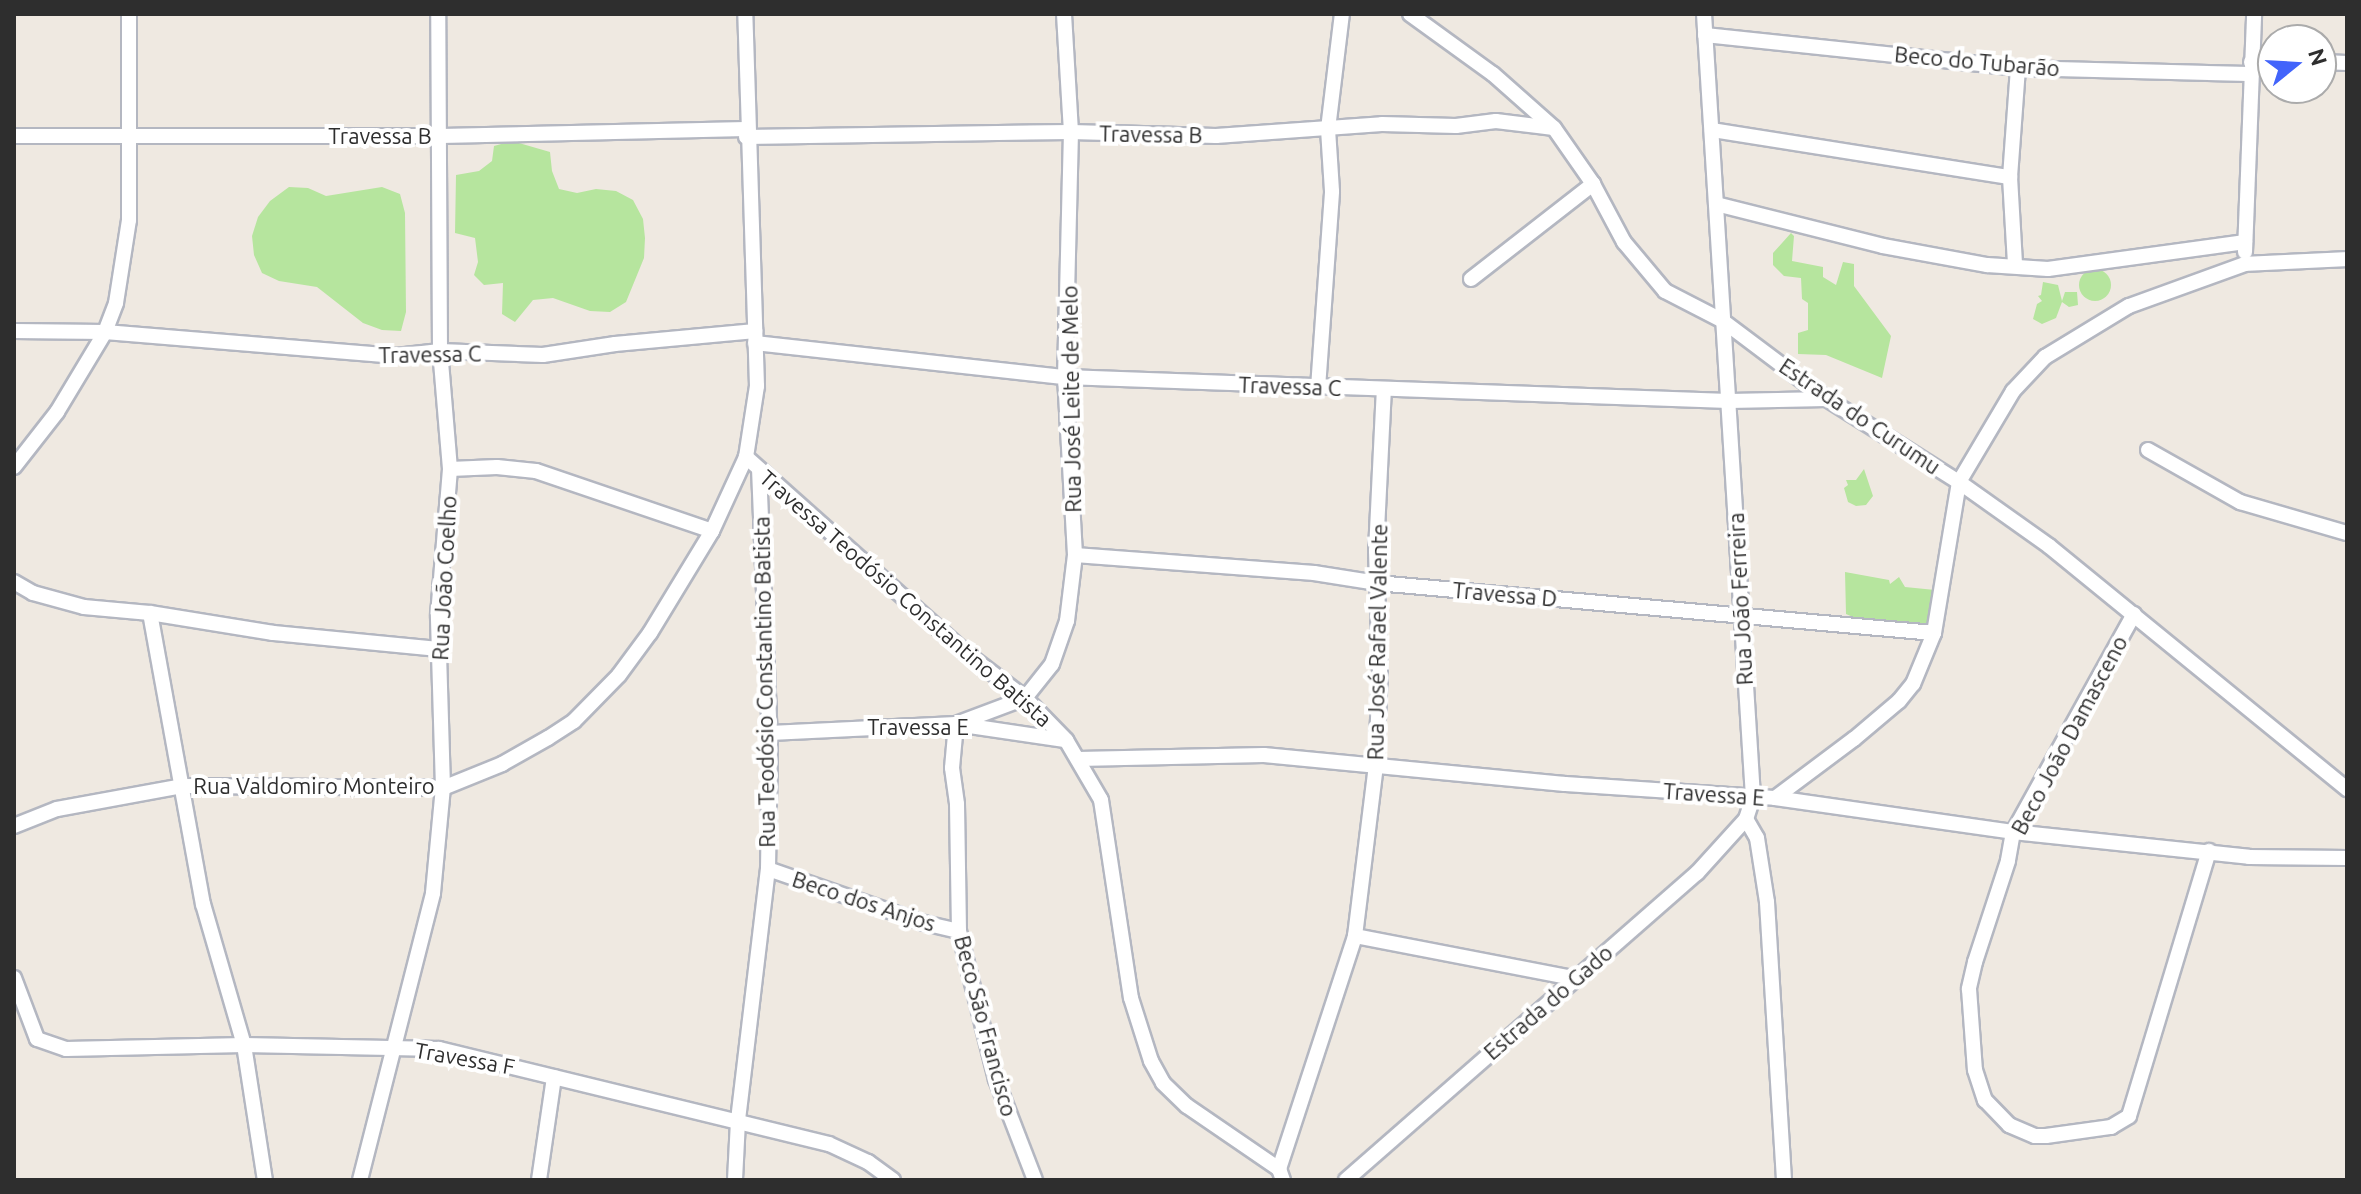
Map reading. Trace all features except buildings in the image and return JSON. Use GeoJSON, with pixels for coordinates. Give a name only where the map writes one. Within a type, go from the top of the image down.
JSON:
{"type":"FeatureCollection","features":[{"type":"Feature","properties":{"kind":"street"},"geometry":{"type":"LineString","coordinates":[[14,467],[57,412],[105,332],[123,270],[131,134],[129,14]]}},
{"type":"Feature","properties":{"kind":"street","name":"Rua João Coelho"},"geometry":{"type":"LineString","coordinates":[[360,1180],[433,893],[443,788],[438,615],[450,469],[440,351],[438,14]]}},
{"type":"Feature","properties":{"kind":"street"},"geometry":{"type":"LineString","coordinates":[[745,14],[746,133],[757,386],[746,457]]}},
{"type":"Feature","properties":{"kind":"street","name":"Rua José Leite de Melo"},"geometry":{"type":"LineString","coordinates":[[1025,698],[1043,678],[1060,644],[1067,621],[1075,555],[1065,377],[1071,132],[1064,14]]}},
{"type":"Feature","properties":{"kind":"street"},"geometry":{"type":"LineString","coordinates":[[1318,388],[1332,191],[1328,129],[1342,14]]}},
{"type":"Feature","properties":{"kind":"street","name":"Estrada do Curumu"},"geometry":{"type":"LineString","coordinates":[[1410,14],[1493,74],[1554,128],[1593,184],[1624,242],[1653,280],[1681,301],[1723,321],[1827,399],[1959,482],[2049,546],[2347,789]]}},
{"type":"Feature","properties":{"kind":"street","name":"Rua João Ferreira"},"geometry":{"type":"LineString","coordinates":[[1704,14],[1753,797],[1746,819]]}},
{"type":"Feature","properties":{"kind":"street"},"geometry":{"type":"LineString","coordinates":[[2245,264],[2254,14]]}},
{"type":"Feature","properties":{"kind":"street","name":"Beco do Tubarão"},"geometry":{"type":"LineString","coordinates":[[1705,35],[2018,68],[2257,66]]}},
{"type":"Feature","properties":{"kind":"street"},"geometry":{"type":"LineString","coordinates":[[2015,265],[2010,177],[2018,68]]}},
{"type":"Feature","properties":{"kind":"street","name":"Travessa B"},"geometry":{"type":"LineString","coordinates":[[14,136],[1071,132],[1216,136],[1382,124],[1456,126],[1496,121],[1554,128]]}},
{"type":"Feature","properties":{"kind":"street"},"geometry":{"type":"LineString","coordinates":[[1712,130],[2010,177]]}},
{"type":"Feature","properties":{"kind":"street"},"geometry":{"type":"LineString","coordinates":[[1471,279],[1593,184]]}},
{"type":"Feature","properties":{"kind":"street"},"geometry":{"type":"LineString","coordinates":[[1716,204],[1883,246],[1987,265],[2048,269],[2245,242]]}},
{"type":"Feature","properties":{"kind":"street"},"geometry":{"type":"LineString","coordinates":[[1775,798],[1899,701],[1913,684],[1934,633],[1959,482],[2013,391],[2045,357],[2129,306],[2245,264],[2347,259]]}},
{"type":"Feature","properties":{"kind":"street","name":"Travessa C"},"geometry":{"type":"LineString","coordinates":[[14,331],[105,332],[396,356],[440,351],[543,355],[630,342],[755,337],[1065,377],[1729,401],[1827,399]]}},
{"type":"Feature","properties":{"kind":"street","name":"Rua José Rafael Valente"},"geometry":{"type":"LineString","coordinates":[[1281,1175],[1355,936],[1376,766],[1380,672],[1377,583],[1384,389]]}},
{"type":"Feature","properties":{"kind":"street"},"geometry":{"type":"LineString","coordinates":[[2148,450],[2180,465],[2240,502],[2347,533]]}},
{"type":"Feature","properties":{"kind":"street","name":"Travessa Teodósio Constantino Batista"},"geometry":{"type":"LineString","coordinates":[[746,457],[966,653],[1025,698],[1066,740]]}},
{"type":"Feature","properties":{"kind":"street","name":"Rua Valdomiro Monteiro"},"geometry":{"type":"LineString","coordinates":[[14,826],[57,809],[182,786],[443,788],[502,764],[574,721],[619,675],[650,633],[712,531],[746,457]]}},
{"type":"Feature","properties":{"kind":"street"},"geometry":{"type":"LineString","coordinates":[[450,469],[497,467],[536,471],[712,531]]}},
{"type":"Feature","properties":{"kind":"street","name":"Rua Teodósio Constantino Batista"},"geometry":{"type":"LineString","coordinates":[[735,1180],[738,1120],[768,869],[770,733],[759,469]]}},
{"type":"Feature","properties":{"kind":"street","name":"Travessa D"},"geometry":{"type":"LineString","coordinates":[[1075,555],[1314,573],[1377,583],[1934,633]]}},
{"type":"Feature","properties":{"kind":"street"},"geometry":{"type":"LineString","coordinates":[[14,582],[60,602],[273,633],[439,649]]}},
{"type":"Feature","properties":{"kind":"street"},"geometry":{"type":"LineString","coordinates":[[150,613],[203,904],[244,1045],[265,1180]]}},
{"type":"Feature","properties":{"kind":"street","name":"Beco João Damasceno"},"geometry":{"type":"LineString","coordinates":[[2134,614],[2013,832],[2008,861],[1969,989],[1975,1070],[1985,1100],[2009,1125],[2035,1136],[2118,1125],[2129,1116],[2209,851]]}},
{"type":"Feature","properties":{"kind":"street"},"geometry":{"type":"LineString","coordinates":[[956,724],[1025,698]]}},
{"type":"Feature","properties":{"kind":"street","name":"Travessa E"},"geometry":{"type":"LineString","coordinates":[[770,733],[956,724],[1066,740]]}},
{"type":"Feature","properties":{"kind":"street","name":"Beco São Francisco"},"geometry":{"type":"LineString","coordinates":[[956,724],[952,768],[957,804],[959,931],[996,1079],[1031,1179]]}},
{"type":"Feature","properties":{"kind":"street"},"geometry":{"type":"LineString","coordinates":[[1066,740],[1101,800],[1131,998],[1151,1061],[1163,1083],[1187,1106],[1281,1175]]}},
{"type":"Feature","properties":{"kind":"street","name":"Travessa E"},"geometry":{"type":"LineString","coordinates":[[1078,759],[1264,755],[1775,798],[2013,832],[2249,857],[2347,858]]}},
{"type":"Feature","properties":{"kind":"street"},"geometry":{"type":"LineString","coordinates":[[1746,819],[1757,838],[1767,902],[1784,1180]]}},
{"type":"Feature","properties":{"kind":"street","name":"Estrada do Gado"},"geometry":{"type":"LineString","coordinates":[[1346,1180],[1573,978],[1697,873],[1746,819]]}},
{"type":"Feature","properties":{"kind":"street","name":"Beco dos Anjos"},"geometry":{"type":"LineString","coordinates":[[768,869],[924,923],[959,931]]}},
{"type":"Feature","properties":{"kind":"street"},"geometry":{"type":"LineString","coordinates":[[1355,936],[1573,978]]}},
{"type":"Feature","properties":{"kind":"street","name":"Travessa F"},"geometry":{"type":"LineString","coordinates":[[14,978],[37,1039],[66,1049],[244,1045],[439,1049],[829,1144],[868,1162],[893,1180]]}},
{"type":"Feature","properties":{"kind":"street"},"geometry":{"type":"LineString","coordinates":[[539,1180],[554,1077]]}},
{"type":"Feature","properties":{"kind":"green space"},"geometry":{"type":"Polygon","coordinates":[[[512,141],[550,152],[552,171],[559,189],[577,193],[596,189],[616,191],[633,200],[643,219],[644,258],[626,302],[610,312],[590,311],[553,298],[533,300],[515,322],[502,314],[503,283],[484,285],[474,275],[478,262],[475,238],[455,233],[456,175],[479,171],[492,161],[494,146],[512,141]]]}},
{"type":"Feature","properties":{"kind":"green space"},"geometry":{"type":"Polygon","coordinates":[[[289,187],[308,188],[326,196],[382,187],[400,194],[405,213],[406,312],[401,331],[382,330],[363,323],[317,287],[279,281],[262,273],[254,255],[252,236],[258,217],[270,201],[289,187]]]}},
{"type":"Feature","properties":{"kind":"green space"},"geometry":{"type":"Polygon","coordinates":[[[1791,233],[1794,236],[1792,261],[1823,267],[1823,277],[1836,285],[1843,262],[1854,264],[1854,286],[1891,336],[1882,378],[1826,355],[1798,354],[1798,333],[1808,330],[1808,303],[1802,299],[1801,278],[1784,276],[1773,265],[1773,253],[1791,233]]]}},
{"type":"Feature","properties":{"kind":"green space"},"geometry":{"type":"Polygon","coordinates":[[[2095,269],[2106,274],[2111,285],[2106,296],[2095,301],[2084,296],[2079,285],[2084,274],[2095,269]]]}},
{"type":"Feature","properties":{"kind":"green space"},"geometry":{"type":"Polygon","coordinates":[[[2043,282],[2058,285],[2062,301],[2065,292],[2077,292],[2078,305],[2069,307],[2062,302],[2056,318],[2042,324],[2033,319],[2037,304],[2042,301],[2038,296],[2041,295],[2043,282]]]}},
{"type":"Feature","properties":{"kind":"green space"},"geometry":{"type":"Polygon","coordinates":[[[1864,469],[1873,496],[1866,505],[1856,506],[1848,502],[1844,488],[1848,485],[1846,480],[1856,480],[1864,469]]]}},
{"type":"Feature","properties":{"kind":"green space"},"geometry":{"type":"Polygon","coordinates":[[[1845,572],[1889,580],[1890,584],[1899,577],[1905,587],[1935,590],[1929,627],[1869,619],[1867,624],[1854,623],[1853,617],[1846,614],[1845,572]]]}}]}
